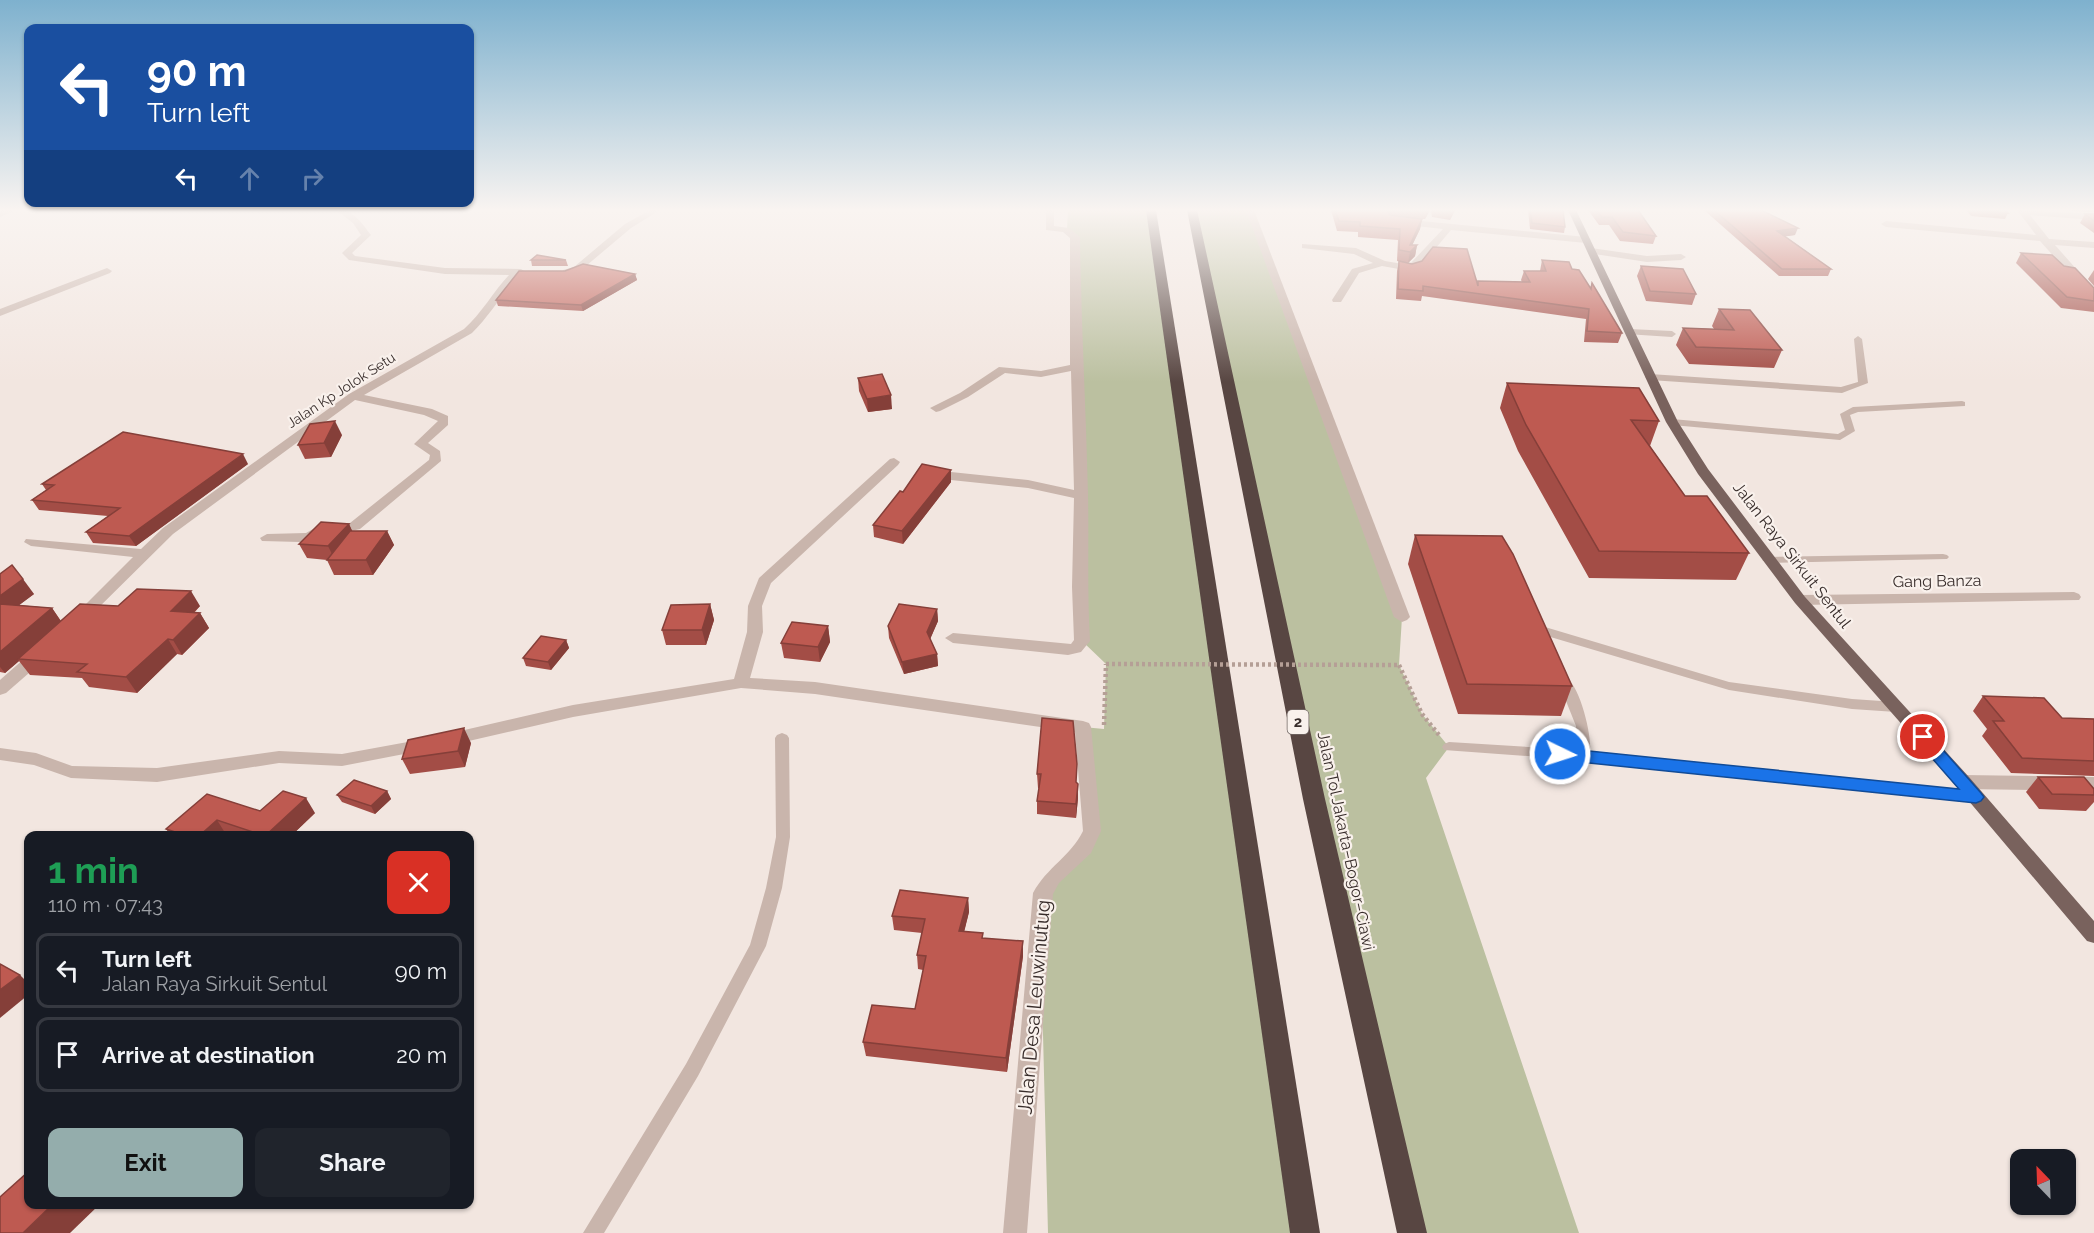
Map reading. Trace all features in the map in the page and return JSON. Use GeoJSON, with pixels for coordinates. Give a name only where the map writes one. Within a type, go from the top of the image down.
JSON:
{"type":"FeatureCollection","features":[{"type":"Feature","properties":{"kind":"highway"},"geometry":{"type":"LineString","coordinates":[[1160,268],[1305,1233]]}},
{"type":"Feature","properties":{"kind":"highway","name":"Jalan Tol Jakarta–Bogor–Ciawi"},"geometry":{"type":"LineString","coordinates":[[1204,268],[1314,798],[1413,1233]]}},
{"type":"Feature","properties":{"kind":"main road","name":"Jalan Raya Sirkuit Sentul"},"geometry":{"type":"LineString","coordinates":[[1598,268],[1672,422],[1703,471],[1768,560],[1800,600],[1963,782],[2094,935]]}},
{"type":"Feature","properties":{"kind":"street"},"geometry":{"type":"LineString","coordinates":[[420,268],[445,271],[536,273]]}},
{"type":"Feature","properties":{"kind":"street"},"geometry":{"type":"LineString","coordinates":[[556,273],[579,268]]}},
{"type":"Feature","properties":{"kind":"street"},"geometry":{"type":"LineString","coordinates":[[953,638],[1068,650],[1076,648],[1082,641],[1078,587],[1081,495],[1076,367],[1076,268]]}},
{"type":"Feature","properties":{"kind":"street"},"geometry":{"type":"LineString","coordinates":[[1271,268],[1402,617]]}},
{"type":"Feature","properties":{"kind":"street"},"geometry":{"type":"LineString","coordinates":[[1336,300],[1355,271],[1367,268]]}},
{"type":"Feature","properties":{"kind":"street"},"geometry":{"type":"LineString","coordinates":[[2070,268],[2094,295]]}},
{"type":"Feature","properties":{"kind":"street"},"geometry":{"type":"LineString","coordinates":[[0,313],[107,271]]}},
{"type":"Feature","properties":{"kind":"street","name":"Jalan Kp Jolok Setu"},"geometry":{"type":"LineString","coordinates":[[72,625],[168,531],[353,396],[468,332],[480,320],[499,291],[517,272]]}},
{"type":"Feature","properties":{"kind":"street"},"geometry":{"type":"LineString","coordinates":[[936,408],[964,394],[1003,369],[1041,374],[1076,367]]}},
{"type":"Feature","properties":{"kind":"street"},"geometry":{"type":"LineString","coordinates":[[267,538],[300,538],[310,536],[321,528],[342,529],[355,526],[435,461],[435,452],[420,444],[444,422],[444,418],[428,412],[353,396]]}},
{"type":"Feature","properties":{"kind":"street"},"geometry":{"type":"LineString","coordinates":[[741,683],[755,632],[755,606],[764,581],[894,462]]}},
{"type":"Feature","properties":{"kind":"street"},"geometry":{"type":"LineString","coordinates":[[951,476],[1029,484],[1081,495]]}},
{"type":"Feature","properties":{"kind":"street"},"geometry":{"type":"LineString","coordinates":[[31,542],[144,554]]}},
{"type":"Feature","properties":{"kind":"street","name":"Gang Banza"},"geometry":{"type":"LineString","coordinates":[[1800,600],[2074,597]]}},
{"type":"Feature","properties":{"kind":"street"},"geometry":{"type":"LineString","coordinates":[[0,689],[46,648]]}},
{"type":"Feature","properties":{"kind":"street"},"geometry":{"type":"LineString","coordinates":[[0,754],[36,759],[71,772],[158,775],[279,757],[342,760],[404,750],[573,711],[741,683],[815,688],[1083,727]]}},
{"type":"Feature","properties":{"kind":"street","name":"Jalan Desa Leuwinutug"},"geometry":{"type":"LineString","coordinates":[[1015,1233],[1043,893],[1053,878],[1084,848],[1092,831],[1083,727]]}},
{"type":"Feature","properties":{"kind":"street"},"geometry":{"type":"LineString","coordinates":[[1963,782],[2094,784]]}},
{"type":"Feature","properties":{"kind":"lane"},"geometry":{"type":"LineString","coordinates":[[1629,332],[1672,334]]}},
{"type":"Feature","properties":{"kind":"lane"},"geometry":{"type":"LineString","coordinates":[[1650,377],[1842,390],[1853,388],[1863,383],[1858,339]]}},
{"type":"Feature","properties":{"kind":"lane"},"geometry":{"type":"LineString","coordinates":[[1672,422],[1840,437],[1850,431],[1845,414],[1856,409],[1962,404]]}},
{"type":"Feature","properties":{"kind":"lane"},"geometry":{"type":"LineString","coordinates":[[1768,560],[1942,557]]}},
{"type":"Feature","properties":{"kind":"lane"},"geometry":{"type":"LineString","coordinates":[[1530,612],[1551,651]]}},
{"type":"Feature","properties":{"kind":"lane"},"geometry":{"type":"LineString","coordinates":[[1541,630],[1729,686],[1852,704],[1896,707]]}},
{"type":"Feature","properties":{"kind":"lane"},"geometry":{"type":"LineString","coordinates":[[1560,672],[1583,725],[1586,739],[1583,755]]}},
{"type":"Feature","properties":{"kind":"lane"},"geometry":{"type":"LineString","coordinates":[[593,1233],[692,1070],[758,945],[774,888],[783,837],[782,738]]}},
{"type":"Feature","properties":{"kind":"lane"},"geometry":{"type":"LineString","coordinates":[[1449,747],[1583,755],[1976,797]]}},
{"type":"Feature","properties":{"kind":"path"},"geometry":{"type":"LineString","coordinates":[[1083,727],[1104,730],[1106,664],[1399,665],[1422,714],[1449,747]]}},
{"type":"Feature","properties":{"kind":"green space"},"geometry":{"type":"Polygon","coordinates":[[[1076,268],[1160,268],[1305,1233],[1048,1233],[1042,994],[1052,878],[1084,848],[1083,727],[1104,729],[1106,664],[1082,641],[1076,268]]]}},
{"type":"Feature","properties":{"kind":"green space"},"geometry":{"type":"Polygon","coordinates":[[[1204,268],[1271,268],[1402,617],[1399,665],[1422,714],[1449,747],[1426,778],[1579,1233],[1414,1233],[1269,582],[1204,268]]]}},
{"type":"Feature","properties":{"kind":"building"},"geometry":{"type":"Polygon","coordinates":[[[574,268],[601,268],[635,274],[581,305],[496,300],[519,271],[565,271],[574,268]]]}},
{"type":"Feature","properties":{"kind":"building"},"geometry":{"type":"Polygon","coordinates":[[[1399,268],[1473,268],[1478,286],[1478,281],[1530,282],[1524,271],[1546,271],[1545,268],[1571,268],[1579,270],[1591,289],[1592,283],[1622,333],[1587,331],[1589,309],[1423,286],[1423,291],[1398,289],[1399,268]]]}},
{"type":"Feature","properties":{"kind":"building"},"geometry":{"type":"Polygon","coordinates":[[[1642,268],[1683,269],[1696,294],[1650,291],[1642,268]]]}},
{"type":"Feature","properties":{"kind":"building"},"geometry":{"type":"Polygon","coordinates":[[[1780,268],[1831,269],[1782,269],[1780,268]]]}},
{"type":"Feature","properties":{"kind":"building"},"geometry":{"type":"Polygon","coordinates":[[[2036,268],[2075,268],[2094,288],[2094,301],[2067,297],[2036,268]]]}},
{"type":"Feature","properties":{"kind":"building"},"geometry":{"type":"Polygon","coordinates":[[[1719,309],[1750,310],[1782,350],[1696,347],[1683,328],[1734,330],[1719,309]]]}},
{"type":"Feature","properties":{"kind":"building"},"geometry":{"type":"Polygon","coordinates":[[[882,374],[891,395],[867,399],[858,378],[882,374]]]}},
{"type":"Feature","properties":{"kind":"building"},"geometry":{"type":"Polygon","coordinates":[[[1507,383],[1639,388],[1659,421],[1631,420],[1685,496],[1707,496],[1749,553],[1599,551],[1526,425],[1507,383]]]}},
{"type":"Feature","properties":{"kind":"building"},"geometry":{"type":"Polygon","coordinates":[[[335,421],[324,443],[298,445],[310,424],[335,421]]]}},
{"type":"Feature","properties":{"kind":"building"},"geometry":{"type":"Polygon","coordinates":[[[123,432],[243,454],[129,536],[86,532],[120,508],[32,500],[54,485],[42,484],[123,432]]]}},
{"type":"Feature","properties":{"kind":"building"},"geometry":{"type":"Polygon","coordinates":[[[922,464],[951,470],[902,531],[873,525],[900,491],[903,492],[922,464]]]}},
{"type":"Feature","properties":{"kind":"building"},"geometry":{"type":"Polygon","coordinates":[[[321,522],[349,524],[328,546],[299,544],[321,522]]]}},
{"type":"Feature","properties":{"kind":"building"},"geometry":{"type":"Polygon","coordinates":[[[350,531],[387,531],[366,560],[327,560],[350,531]]]}},
{"type":"Feature","properties":{"kind":"building"},"geometry":{"type":"Polygon","coordinates":[[[1415,535],[1502,536],[1513,554],[1572,686],[1467,684],[1415,535]]]}},
{"type":"Feature","properties":{"kind":"building"},"geometry":{"type":"Polygon","coordinates":[[[12,565],[23,579],[0,596],[0,574],[12,565]]]}},
{"type":"Feature","properties":{"kind":"building"},"geometry":{"type":"Polygon","coordinates":[[[137,589],[191,591],[171,611],[200,613],[173,640],[168,639],[126,677],[77,672],[87,664],[18,659],[80,604],[118,606],[137,589]]]}},
{"type":"Feature","properties":{"kind":"building"},"geometry":{"type":"Polygon","coordinates":[[[0,604],[52,608],[0,652],[0,604]]]}},
{"type":"Feature","properties":{"kind":"building"},"geometry":{"type":"Polygon","coordinates":[[[710,604],[702,630],[662,630],[671,605],[710,604]]]}},
{"type":"Feature","properties":{"kind":"building"},"geometry":{"type":"Polygon","coordinates":[[[899,604],[937,609],[927,632],[937,654],[902,662],[888,626],[899,604]]]}},
{"type":"Feature","properties":{"kind":"building"},"geometry":{"type":"Polygon","coordinates":[[[792,622],[828,626],[818,647],[781,643],[792,622]]]}},
{"type":"Feature","properties":{"kind":"building"},"geometry":{"type":"Polygon","coordinates":[[[541,636],[566,640],[548,662],[523,658],[541,636]]]}},
{"type":"Feature","properties":{"kind":"building"},"geometry":{"type":"Polygon","coordinates":[[[1983,696],[2044,698],[2062,718],[2094,719],[2094,761],[2022,758],[1993,721],[2004,721],[1983,696]]]}},
{"type":"Feature","properties":{"kind":"building"},"geometry":{"type":"Polygon","coordinates":[[[1042,718],[1073,721],[1077,764],[1076,782],[1078,784],[1076,804],[1037,801],[1041,774],[1037,774],[1042,718]]]}},
{"type":"Feature","properties":{"kind":"building"},"geometry":{"type":"Polygon","coordinates":[[[464,728],[458,751],[402,759],[408,740],[464,728]]]}},
{"type":"Feature","properties":{"kind":"building"},"geometry":{"type":"Polygon","coordinates":[[[2038,777],[2084,777],[2094,789],[2094,795],[2052,794],[2038,777]]]}},
{"type":"Feature","properties":{"kind":"building"},"geometry":{"type":"Polygon","coordinates":[[[354,780],[387,791],[371,806],[337,795],[354,780]]]}},
{"type":"Feature","properties":{"kind":"building"},"geometry":{"type":"Polygon","coordinates":[[[283,791],[306,798],[270,831],[250,831],[217,820],[205,831],[166,829],[207,794],[260,811],[283,791]]]}},
{"type":"Feature","properties":{"kind":"building"},"geometry":{"type":"Polygon","coordinates":[[[900,890],[968,898],[959,931],[983,933],[982,938],[1023,941],[1006,1058],[863,1042],[872,1005],[915,1009],[926,956],[917,955],[925,919],[892,916],[900,890]]]}},
{"type":"Feature","properties":{"kind":"building"},"geometry":{"type":"Polygon","coordinates":[[[0,964],[20,975],[0,990],[0,964]]]}},
{"type":"Feature","properties":{"kind":"building"},"geometry":{"type":"Polygon","coordinates":[[[24,1176],[24,1209],[48,1209],[23,1233],[0,1233],[0,1197],[24,1176]]]}},
{"type":"Feature","properties":{"kind":"route"},"geometry":{"type":"LineString","coordinates":[[1560,754],[1976,797],[1923,737]]}}]}
